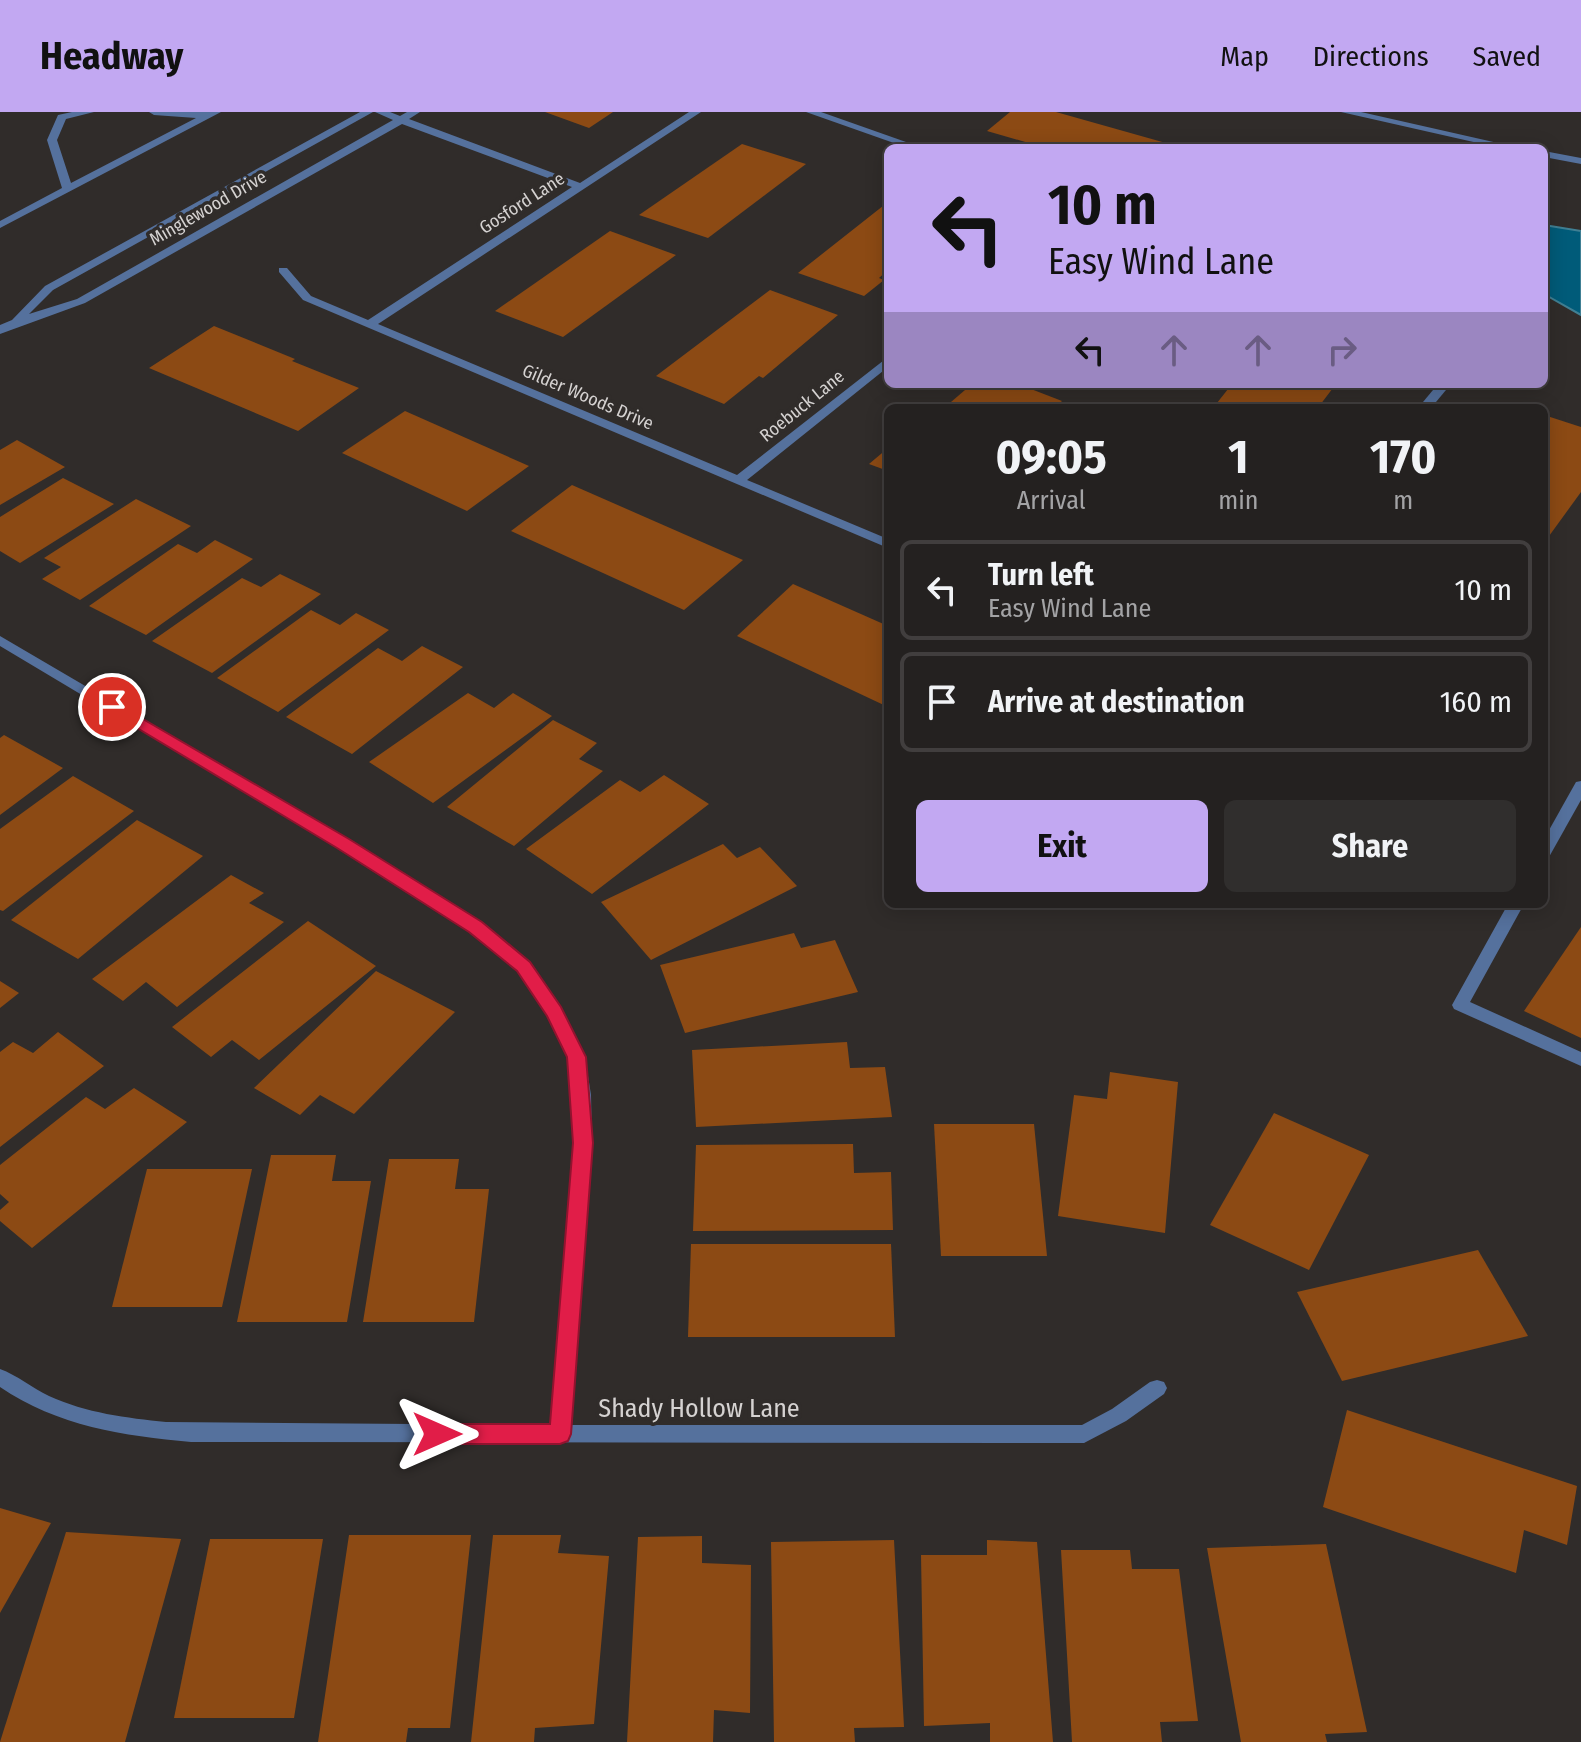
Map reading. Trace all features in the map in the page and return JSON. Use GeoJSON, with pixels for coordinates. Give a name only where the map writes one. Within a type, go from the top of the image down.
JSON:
{"type":"FeatureCollection","features":[{"type":"Feature","properties":{"kind":"street"},"geometry":{"type":"LineString","coordinates":[[68,190],[52,140],[62,117],[89,112]]}},
{"type":"Feature","properties":{"kind":"street"},"geometry":{"type":"LineString","coordinates":[[154,112],[212,114]]}},
{"type":"Feature","properties":{"kind":"street","name":"Minglewood Drive"},"geometry":{"type":"LineString","coordinates":[[13,323],[49,288],[368,112]]}},
{"type":"Feature","properties":{"kind":"street"},"geometry":{"type":"LineString","coordinates":[[380,112],[581,187]]}},
{"type":"Feature","properties":{"kind":"street","name":"Minglewood Drive"},"geometry":{"type":"LineString","coordinates":[[0,330],[81,301],[415,112]]}},
{"type":"Feature","properties":{"kind":"street","name":"Gosford Lane"},"geometry":{"type":"LineString","coordinates":[[369,324],[696,112]]}},
{"type":"Feature","properties":{"kind":"street"},"geometry":{"type":"LineString","coordinates":[[811,112],[906,144]]}},
{"type":"Feature","properties":{"kind":"street"},"geometry":{"type":"LineString","coordinates":[[1346,112],[1496,144]]}},
{"type":"Feature","properties":{"kind":"street"},"geometry":{"type":"LineString","coordinates":[[0,225],[212,114]]}},
{"type":"Feature","properties":{"kind":"street"},"geometry":{"type":"LineString","coordinates":[[1548,155],[1581,161]]}},
{"type":"Feature","properties":{"kind":"street","name":"Gilder Woods Drive"},"geometry":{"type":"LineString","coordinates":[[283,270],[307,298],[884,542]]}},
{"type":"Feature","properties":{"kind":"street","name":"Roebuck Lane"},"geometry":{"type":"LineString","coordinates":[[739,480],[884,364]]}},
{"type":"Feature","properties":{"kind":"street"},"geometry":{"type":"LineString","coordinates":[[1428,404],[1442,388]]}},
{"type":"Feature","properties":{"kind":"street"},"geometry":{"type":"LineString","coordinates":[[0,640],[343,844],[476,927],[524,967],[554,1012],[577,1057],[582,1095],[583,1143],[560,1434]]}},
{"type":"Feature","properties":{"kind":"street"},"geometry":{"type":"LineString","coordinates":[[1548,846],[1581,786]]}},
{"type":"Feature","properties":{"kind":"street"},"geometry":{"type":"LineString","coordinates":[[1514,908],[1460,1005],[1581,1059]]}},
{"type":"Feature","properties":{"kind":"street","name":"Shady Hollow Lane"},"geometry":{"type":"LineString","coordinates":[[0,1377],[60,1412],[146,1430],[191,1433],[1084,1434],[1119,1415],[1157,1388]]}},
{"type":"Feature","properties":{"kind":"water"},"geometry":{"type":"Polygon","coordinates":[[[1548,226],[1581,231],[1581,315],[1548,296],[1548,226]]]}},
{"type":"Feature","properties":{"kind":"building"},"geometry":{"type":"Polygon","coordinates":[[[545,112],[613,112],[589,128],[545,112]]]}},
{"type":"Feature","properties":{"kind":"building"},"geometry":{"type":"Polygon","coordinates":[[[1010,112],[1056,112],[1169,144],[1032,144],[987,131],[1010,112]]]}},
{"type":"Feature","properties":{"kind":"building"},"geometry":{"type":"Polygon","coordinates":[[[742,144],[806,164],[708,238],[639,215],[742,144]]]}},
{"type":"Feature","properties":{"kind":"building"},"geometry":{"type":"Polygon","coordinates":[[[884,205],[884,274],[879,278],[884,280],[864,296],[798,273],[884,205]]]}},
{"type":"Feature","properties":{"kind":"building"},"geometry":{"type":"Polygon","coordinates":[[[610,231],[676,255],[563,337],[495,311],[610,231]]]}},
{"type":"Feature","properties":{"kind":"building"},"geometry":{"type":"Polygon","coordinates":[[[770,290],[838,315],[763,378],[759,376],[724,404],[656,376],[770,290]]]}},
{"type":"Feature","properties":{"kind":"building"},"geometry":{"type":"Polygon","coordinates":[[[214,326],[359,388],[298,431],[149,368],[214,326]]]}},
{"type":"Feature","properties":{"kind":"building"},"geometry":{"type":"Polygon","coordinates":[[[967,388],[1028,388],[1062,401],[1059,404],[949,404],[967,388]]]}},
{"type":"Feature","properties":{"kind":"building"},"geometry":{"type":"Polygon","coordinates":[[[1229,388],[1333,388],[1321,404],[1216,404],[1229,388]]]}},
{"type":"Feature","properties":{"kind":"building"},"geometry":{"type":"Polygon","coordinates":[[[405,411],[529,466],[467,511],[342,453],[405,411]]]}},
{"type":"Feature","properties":{"kind":"building"},"geometry":{"type":"Polygon","coordinates":[[[1548,416],[1581,427],[1581,492],[1548,537],[1548,416]]]}},
{"type":"Feature","properties":{"kind":"building"},"geometry":{"type":"Polygon","coordinates":[[[17,440],[65,467],[0,505],[0,450],[17,440]]]}},
{"type":"Feature","properties":{"kind":"building"},"geometry":{"type":"Polygon","coordinates":[[[884,451],[884,470],[869,464],[884,451]]]}},
{"type":"Feature","properties":{"kind":"building"},"geometry":{"type":"Polygon","coordinates":[[[63,478],[114,504],[20,563],[0,551],[0,517],[63,478]]]}},
{"type":"Feature","properties":{"kind":"building"},"geometry":{"type":"Polygon","coordinates":[[[572,485],[743,560],[684,610],[511,531],[572,485]]]}},
{"type":"Feature","properties":{"kind":"building"},"geometry":{"type":"Polygon","coordinates":[[[136,499],[191,526],[80,600],[42,579],[61,567],[44,558],[136,499]]]}},
{"type":"Feature","properties":{"kind":"building"},"geometry":{"type":"Polygon","coordinates":[[[215,540],[253,559],[146,635],[89,606],[178,544],[197,553],[215,540]]]}},
{"type":"Feature","properties":{"kind":"building"},"geometry":{"type":"Polygon","coordinates":[[[280,574],[321,594],[212,673],[152,641],[242,578],[261,587],[280,574]]]}},
{"type":"Feature","properties":{"kind":"building"},"geometry":{"type":"Polygon","coordinates":[[[793,584],[884,624],[884,705],[737,636],[793,584]]]}},
{"type":"Feature","properties":{"kind":"building"},"geometry":{"type":"Polygon","coordinates":[[[311,610],[340,625],[356,613],[389,630],[278,712],[217,678],[311,610]]]}},
{"type":"Feature","properties":{"kind":"building"},"geometry":{"type":"Polygon","coordinates":[[[422,646],[463,667],[352,754],[286,717],[378,648],[402,661],[422,646]]]}},
{"type":"Feature","properties":{"kind":"building"},"geometry":{"type":"Polygon","coordinates":[[[468,693],[494,708],[513,693],[552,716],[433,803],[369,762],[468,693]]]}},
{"type":"Feature","properties":{"kind":"building"},"geometry":{"type":"Polygon","coordinates":[[[553,720],[597,743],[579,759],[603,771],[514,846],[447,807],[553,720]]]}},
{"type":"Feature","properties":{"kind":"building"},"geometry":{"type":"Polygon","coordinates":[[[4,735],[63,768],[0,815],[0,738],[4,735]]]}},
{"type":"Feature","properties":{"kind":"building"},"geometry":{"type":"Polygon","coordinates":[[[664,775],[709,804],[592,894],[526,849],[620,780],[640,792],[664,775]]]}},
{"type":"Feature","properties":{"kind":"building"},"geometry":{"type":"Polygon","coordinates":[[[73,776],[134,811],[3,911],[0,910],[0,829],[73,776]]]}},
{"type":"Feature","properties":{"kind":"building"},"geometry":{"type":"Polygon","coordinates":[[[137,820],[203,856],[78,959],[11,920],[137,820]]]}},
{"type":"Feature","properties":{"kind":"building"},"geometry":{"type":"Polygon","coordinates":[[[723,844],[737,858],[760,847],[797,886],[651,960],[601,902],[723,844]]]}},
{"type":"Feature","properties":{"kind":"building"},"geometry":{"type":"Polygon","coordinates":[[[231,875],[264,893],[249,903],[284,922],[177,1007],[146,982],[123,1001],[92,979],[231,875]]]}},
{"type":"Feature","properties":{"kind":"building"},"geometry":{"type":"Polygon","coordinates":[[[308,921],[376,966],[259,1060],[232,1040],[211,1057],[172,1027],[308,921]]]}},
{"type":"Feature","properties":{"kind":"building"},"geometry":{"type":"Polygon","coordinates":[[[1581,927],[1581,1038],[1524,1011],[1581,927]]]}},
{"type":"Feature","properties":{"kind":"building"},"geometry":{"type":"Polygon","coordinates":[[[794,933],[801,948],[835,940],[858,992],[685,1033],[660,965],[794,933]]]}},
{"type":"Feature","properties":{"kind":"building"},"geometry":{"type":"Polygon","coordinates":[[[376,971],[455,1012],[354,1114],[320,1095],[300,1115],[254,1088],[376,971]]]}},
{"type":"Feature","properties":{"kind":"building"},"geometry":{"type":"Polygon","coordinates":[[[0,981],[19,993],[0,1008],[0,981]]]}},
{"type":"Feature","properties":{"kind":"building"},"geometry":{"type":"Polygon","coordinates":[[[58,1032],[104,1066],[0,1147],[0,1052],[13,1042],[33,1053],[58,1032]]]}},
{"type":"Feature","properties":{"kind":"building"},"geometry":{"type":"Polygon","coordinates":[[[847,1042],[850,1068],[885,1067],[892,1117],[696,1127],[692,1050],[847,1042]]]}},
{"type":"Feature","properties":{"kind":"building"},"geometry":{"type":"Polygon","coordinates":[[[1110,1072],[1178,1082],[1165,1233],[1058,1216],[1074,1095],[1107,1099],[1110,1072]]]}},
{"type":"Feature","properties":{"kind":"building"},"geometry":{"type":"Polygon","coordinates":[[[134,1088],[187,1122],[32,1248],[0,1221],[0,1210],[9,1202],[0,1194],[0,1165],[86,1097],[105,1109],[134,1088]]]}},
{"type":"Feature","properties":{"kind":"building"},"geometry":{"type":"Polygon","coordinates":[[[1274,1113],[1369,1155],[1309,1270],[1210,1225],[1274,1113]]]}},
{"type":"Feature","properties":{"kind":"building"},"geometry":{"type":"Polygon","coordinates":[[[934,1124],[1034,1124],[1047,1256],[941,1256],[934,1124]]]}},
{"type":"Feature","properties":{"kind":"building"},"geometry":{"type":"Polygon","coordinates":[[[853,1144],[854,1173],[891,1172],[893,1230],[693,1231],[696,1145],[853,1144]]]}},
{"type":"Feature","properties":{"kind":"building"},"geometry":{"type":"Polygon","coordinates":[[[271,1155],[336,1155],[332,1181],[371,1181],[347,1322],[237,1322],[271,1155]]]}},
{"type":"Feature","properties":{"kind":"building"},"geometry":{"type":"Polygon","coordinates":[[[389,1159],[459,1159],[455,1189],[489,1189],[474,1322],[363,1322],[389,1159]]]}},
{"type":"Feature","properties":{"kind":"building"},"geometry":{"type":"Polygon","coordinates":[[[147,1169],[252,1169],[222,1307],[112,1307],[147,1169]]]}},
{"type":"Feature","properties":{"kind":"building"},"geometry":{"type":"Polygon","coordinates":[[[691,1244],[891,1244],[895,1337],[688,1337],[691,1244]]]}},
{"type":"Feature","properties":{"kind":"building"},"geometry":{"type":"Polygon","coordinates":[[[1478,1250],[1528,1336],[1342,1381],[1297,1292],[1478,1250]]]}},
{"type":"Feature","properties":{"kind":"building"},"geometry":{"type":"Polygon","coordinates":[[[1347,1410],[1577,1486],[1567,1545],[1524,1530],[1516,1573],[1323,1507],[1347,1410]]]}},
{"type":"Feature","properties":{"kind":"building"},"geometry":{"type":"Polygon","coordinates":[[[0,1508],[51,1523],[0,1613],[0,1508]]]}},
{"type":"Feature","properties":{"kind":"building"},"geometry":{"type":"Polygon","coordinates":[[[66,1532],[181,1539],[125,1742],[0,1742],[66,1532]]]}},
{"type":"Feature","properties":{"kind":"building"},"geometry":{"type":"Polygon","coordinates":[[[349,1535],[471,1535],[450,1728],[408,1728],[406,1742],[318,1742],[349,1535]]]}},
{"type":"Feature","properties":{"kind":"building"},"geometry":{"type":"Polygon","coordinates":[[[493,1535],[561,1535],[558,1553],[609,1556],[594,1724],[535,1728],[534,1742],[471,1742],[493,1535]]]}},
{"type":"Feature","properties":{"kind":"building"},"geometry":{"type":"Polygon","coordinates":[[[702,1536],[702,1563],[751,1565],[750,1713],[714,1710],[713,1742],[627,1742],[638,1537],[702,1536]]]}},
{"type":"Feature","properties":{"kind":"building"},"geometry":{"type":"Polygon","coordinates":[[[210,1539],[323,1539],[294,1718],[174,1718],[210,1539]]]}},
{"type":"Feature","properties":{"kind":"building"},"geometry":{"type":"Polygon","coordinates":[[[894,1540],[904,1727],[854,1728],[855,1742],[774,1742],[771,1542],[894,1540]]]}},
{"type":"Feature","properties":{"kind":"building"},"geometry":{"type":"Polygon","coordinates":[[[987,1540],[1037,1542],[1053,1742],[990,1742],[990,1723],[924,1726],[921,1555],[987,1555],[987,1540]]]}},
{"type":"Feature","properties":{"kind":"building"},"geometry":{"type":"Polygon","coordinates":[[[1326,1544],[1367,1732],[1325,1734],[1327,1742],[1241,1742],[1207,1548],[1326,1544]]]}},
{"type":"Feature","properties":{"kind":"building"},"geometry":{"type":"Polygon","coordinates":[[[1061,1550],[1130,1550],[1132,1569],[1179,1569],[1198,1721],[1160,1722],[1162,1742],[1072,1742],[1061,1550]]]}},
{"type":"Feature","properties":{"kind":"route"},"geometry":{"type":"LineString","coordinates":[[112,707],[476,927],[524,967],[554,1012],[577,1057],[583,1143],[560,1434],[437,1434]]}}]}
